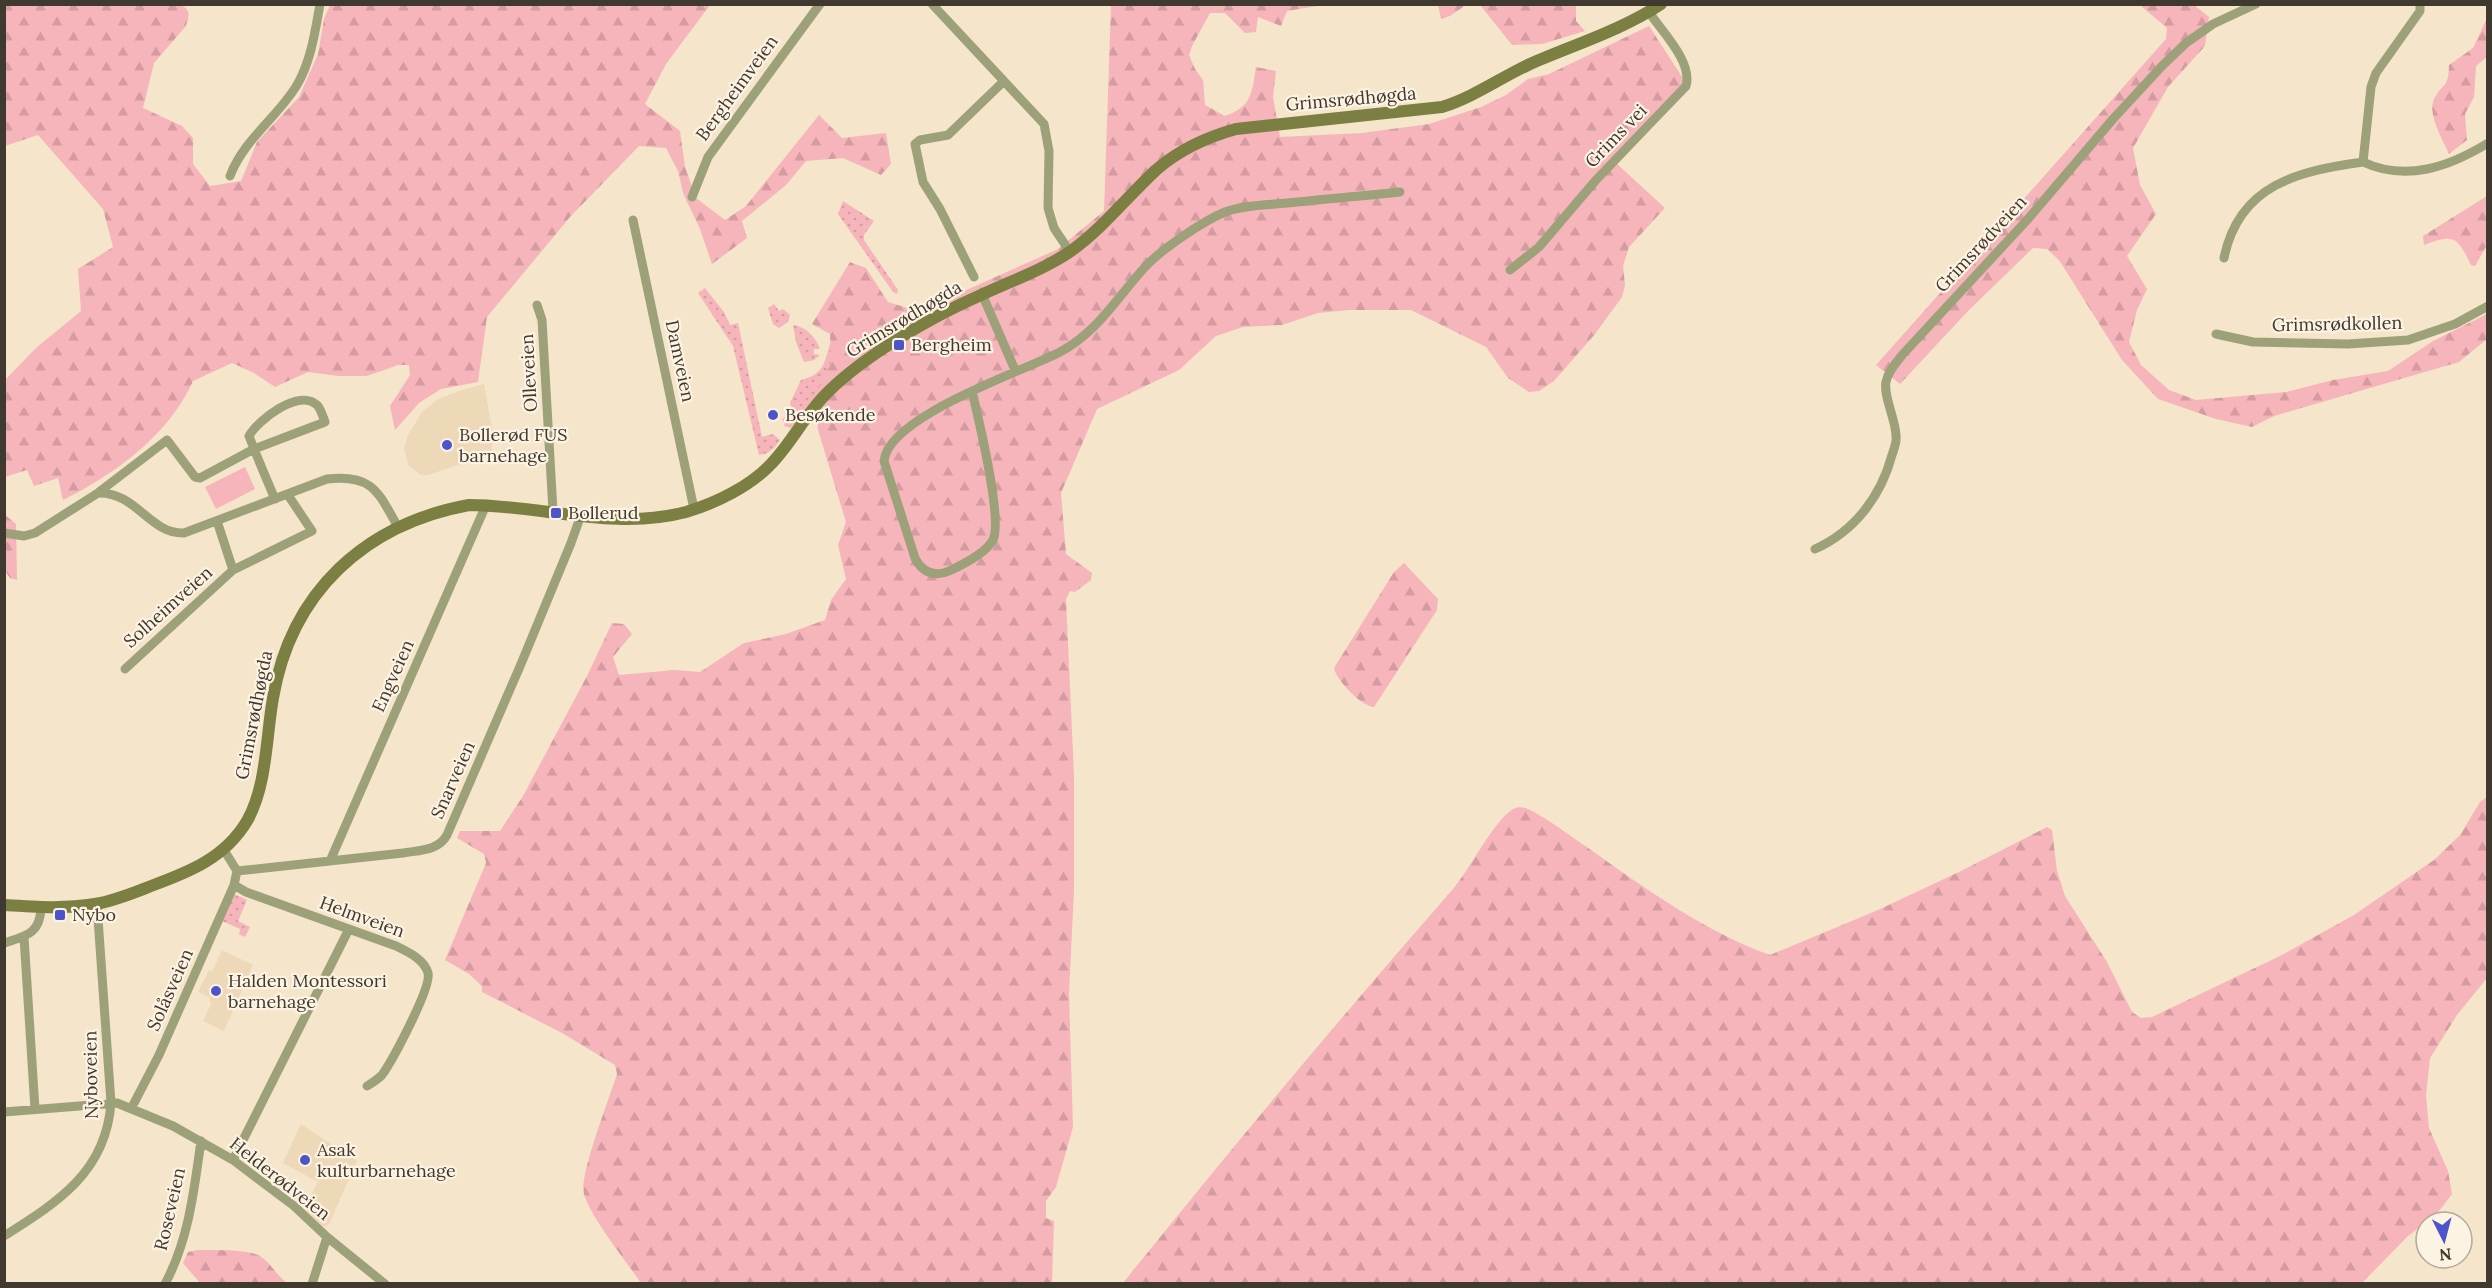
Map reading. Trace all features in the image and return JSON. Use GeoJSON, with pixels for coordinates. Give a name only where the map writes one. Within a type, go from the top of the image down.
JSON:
{"type":"FeatureCollection","features":[{"type":"Feature","properties":{"kind":"main road","name":"Grimsrødhøgda"},"geometry":{"type":"LineString","coordinates":[[4,905],[41,908],[97,904],[117,899],[196,868],[224,850],[247,821],[255,800],[277,676],[293,630],[327,580],[361,549],[398,527],[445,510],[486,505],[634,519],[694,509],[746,484],[772,463],[818,403],[856,367],[950,310],[1038,270],[1070,252],[1102,225],[1157,170],[1188,148],[1218,134],[1273,124],[1422,111],[1442,107],[1470,98],[1526,66],[1649,12],[1661,4]]}},
{"type":"Feature","properties":{"kind":"street"},"geometry":{"type":"LineString","coordinates":[[230,176],[251,139],[298,83],[311,53],[320,4]]}},
{"type":"Feature","properties":{"kind":"street","name":"Bergheimveien"},"geometry":{"type":"LineString","coordinates":[[692,197],[708,157],[820,4]]}},
{"type":"Feature","properties":{"kind":"street"},"geometry":{"type":"LineString","coordinates":[[932,4],[1044,124],[1049,151],[1047,199],[1049,214],[1054,228],[1070,252]]}},
{"type":"Feature","properties":{"kind":"street","name":"Grimsrødveien"},"geometry":{"type":"LineString","coordinates":[[1815,549],[1838,537],[1854,524],[1868,507],[1886,476],[1897,437],[1885,383],[1890,371],[1903,354],[2028,219],[2113,119],[2162,66],[2186,43],[2213,24],[2256,4]]}},
{"type":"Feature","properties":{"kind":"street"},"geometry":{"type":"LineString","coordinates":[[2363,162],[2371,87],[2376,73],[2420,11],[2420,4]]}},
{"type":"Feature","properties":{"kind":"street","name":"Grims vei"},"geometry":{"type":"LineString","coordinates":[[1510,270],[1539,247],[1584,193],[1686,86],[1688,76],[1684,62],[1649,12]]}},
{"type":"Feature","properties":{"kind":"street"},"geometry":{"type":"LineString","coordinates":[[974,277],[940,209],[923,182],[915,144],[920,140],[948,135],[1004,81]]}},
{"type":"Feature","properties":{"kind":"street"},"geometry":{"type":"LineString","coordinates":[[2224,258],[2233,228],[2255,201],[2272,187],[2313,170],[2363,162],[2379,169],[2397,172],[2443,166],[2487,143]]}},
{"type":"Feature","properties":{"kind":"street"},"geometry":{"type":"LineString","coordinates":[[972,391],[994,507],[995,533],[991,543],[949,572],[930,573],[921,568],[915,558],[886,467],[885,454],[893,442],[920,420],[937,408],[1015,370],[1060,352],[1083,338],[1154,258],[1223,213],[1249,207],[1400,192]]}},
{"type":"Feature","properties":{"kind":"street","name":"Damveien"},"geometry":{"type":"LineString","coordinates":[[633,219],[694,509]]}},
{"type":"Feature","properties":{"kind":"street"},"geometry":{"type":"LineString","coordinates":[[982,294],[1015,370]]}},
{"type":"Feature","properties":{"kind":"street","name":"Olleveien"},"geometry":{"type":"LineString","coordinates":[[537,305],[542,320],[553,511]]}},
{"type":"Feature","properties":{"kind":"street","name":"Grimsrødkollen"},"geometry":{"type":"LineString","coordinates":[[2216,334],[2253,342],[2348,344],[2408,340],[2455,324],[2487,306]]}},
{"type":"Feature","properties":{"kind":"street"},"geometry":{"type":"LineString","coordinates":[[4,533],[13,536],[35,533],[98,493],[168,440],[197,479],[254,449],[325,422],[317,405],[309,400],[295,401],[278,409],[250,434],[254,449],[275,499]]}},
{"type":"Feature","properties":{"kind":"street"},"geometry":{"type":"LineString","coordinates":[[98,493],[118,495],[172,533],[191,531],[327,479],[346,477],[358,479],[380,496],[398,527]]}},
{"type":"Feature","properties":{"kind":"street","name":"Solheimveien"},"geometry":{"type":"LineString","coordinates":[[125,669],[233,570],[312,531],[288,495]]}},
{"type":"Feature","properties":{"kind":"street","name":"Engveien"},"geometry":{"type":"LineString","coordinates":[[330,861],[486,505]]}},
{"type":"Feature","properties":{"kind":"street","name":"Snarveien"},"geometry":{"type":"LineString","coordinates":[[237,871],[429,849],[445,839],[514,681],[571,543],[580,515]]}},
{"type":"Feature","properties":{"kind":"street","name":"Solheimveien"},"geometry":{"type":"LineString","coordinates":[[217,521],[233,570]]}},
{"type":"Feature","properties":{"kind":"street"},"geometry":{"type":"LineString","coordinates":[[224,850],[237,871],[234,885]]}},
{"type":"Feature","properties":{"kind":"street","name":"Helmveien"},"geometry":{"type":"LineString","coordinates":[[234,885],[259,898],[406,951],[424,965],[429,976],[422,1000],[381,1076],[367,1086]]}},
{"type":"Feature","properties":{"kind":"street","name":"Solåsveien"},"geometry":{"type":"LineString","coordinates":[[132,1107],[159,1055],[234,885]]}},
{"type":"Feature","properties":{"kind":"street","name":"Nyboveien"},"geometry":{"type":"LineString","coordinates":[[4,1236],[53,1203],[79,1182],[102,1146],[110,1119],[111,1103],[97,904]]}},
{"type":"Feature","properties":{"kind":"street"},"geometry":{"type":"LineString","coordinates":[[4,943],[24,937],[39,925],[41,908]]}},
{"type":"Feature","properties":{"kind":"street"},"geometry":{"type":"LineString","coordinates":[[233,1160],[349,929]]}},
{"type":"Feature","properties":{"kind":"street"},"geometry":{"type":"LineString","coordinates":[[24,937],[34,1109]]}},
{"type":"Feature","properties":{"kind":"street","name":"Helderødveien"},"geometry":{"type":"LineString","coordinates":[[4,1112],[111,1103],[132,1107],[201,1141],[233,1160],[294,1206],[327,1237],[384,1284]]}},
{"type":"Feature","properties":{"kind":"street","name":"Roseveien"},"geometry":{"type":"LineString","coordinates":[[165,1284],[185,1234],[201,1141]]}},
{"type":"Feature","properties":{"kind":"street"},"geometry":{"type":"LineString","coordinates":[[312,1284],[327,1237]]}},
{"type":"Feature","properties":{"kind":"shaded area"},"geometry":{"type":"Polygon","coordinates":[[[484,384],[492,429],[492,455],[485,454],[428,475],[421,475],[409,466],[404,449],[407,437],[422,412],[438,399],[484,384]]]}},
{"type":"Feature","properties":{"kind":"shaded area"},"geometry":{"type":"Polygon","coordinates":[[[222,950],[253,965],[224,1031],[203,1021],[211,1004],[209,997],[198,992],[209,970],[212,972],[222,950]]]}},
{"type":"Feature","properties":{"kind":"shaded area"},"geometry":{"type":"Polygon","coordinates":[[[301,1124],[357,1161],[329,1224],[324,1227],[304,1209],[318,1182],[283,1163],[301,1124]]]}},
{"type":"Feature","properties":{"kind":"green space"},"geometry":{"type":"Polygon","coordinates":[[[178,4],[186,8],[189,14],[186,26],[154,63],[143,108],[182,126],[193,138],[193,164],[210,186],[241,181],[257,142],[299,97],[318,54],[324,19],[330,5],[710,5],[666,64],[645,104],[680,131],[685,167],[696,198],[725,220],[746,206],[819,115],[842,138],[886,133],[891,164],[881,175],[843,158],[806,161],[786,185],[742,221],[747,238],[712,264],[700,229],[683,193],[678,171],[666,148],[639,146],[570,217],[487,317],[478,382],[441,389],[419,403],[395,430],[390,406],[410,375],[409,365],[398,365],[367,376],[338,376],[308,372],[275,387],[254,373],[232,363],[193,381],[183,401],[155,436],[121,465],[63,500],[58,478],[34,486],[27,470],[5,477],[4,381],[36,348],[81,311],[78,269],[113,247],[103,209],[38,135],[5,146],[5,5],[178,4]]]}},
{"type":"Feature","properties":{"kind":"green space"},"geometry":{"type":"Polygon","coordinates":[[[1438,4],[1466,5],[1441,19],[1438,4]]]}},
{"type":"Feature","properties":{"kind":"green space"},"geometry":{"type":"Polygon","coordinates":[[[1111,5],[1323,5],[1287,11],[1281,26],[1258,17],[1256,32],[1245,33],[1225,13],[1210,13],[1189,55],[1203,80],[1205,105],[1225,116],[1246,103],[1252,91],[1256,67],[1276,71],[1273,97],[1280,137],[1362,133],[1429,124],[1481,107],[1506,95],[1528,79],[1549,74],[1649,26],[1690,89],[1616,163],[1665,208],[1629,247],[1623,266],[1625,285],[1622,297],[1595,334],[1554,381],[1539,391],[1529,392],[1508,378],[1486,347],[1411,310],[1350,310],[1318,313],[1282,325],[1243,327],[1216,336],[1179,370],[1097,409],[1061,493],[1066,554],[1092,573],[1091,580],[1075,592],[1070,591],[1066,599],[1074,775],[1074,890],[1069,994],[1073,1127],[1056,1187],[1046,1201],[1046,1218],[1054,1221],[1052,1283],[641,1283],[601,1227],[584,1194],[590,1154],[617,1074],[615,1065],[562,1033],[482,992],[482,986],[469,974],[445,960],[486,863],[484,854],[457,838],[460,831],[500,831],[523,796],[587,676],[612,623],[624,624],[632,634],[613,657],[619,675],[675,670],[700,672],[744,643],[786,634],[825,620],[831,600],[846,579],[838,545],[846,522],[818,430],[815,394],[831,363],[830,334],[812,324],[850,262],[866,268],[888,302],[924,313],[935,304],[1058,249],[1104,211],[1111,5]]]}},
{"type":"Feature","properties":{"kind":"green space"},"geometry":{"type":"Polygon","coordinates":[[[1480,5],[1576,5],[1576,21],[1585,31],[1542,44],[1512,45],[1480,5]]]}},
{"type":"Feature","properties":{"kind":"green space"},"geometry":{"type":"Polygon","coordinates":[[[2140,5],[2194,5],[2209,17],[2205,46],[2168,87],[2133,148],[2140,185],[2156,214],[2127,256],[2147,289],[2137,310],[2129,342],[2141,365],[2169,390],[2196,400],[2286,392],[2333,380],[2388,371],[2433,341],[2487,314],[2487,339],[2459,362],[2274,416],[2252,427],[2216,419],[2158,399],[2122,360],[2059,260],[2047,249],[2033,248],[1968,311],[1900,384],[1876,365],[2166,39],[2167,28],[2140,5]]]}},
{"type":"Feature","properties":{"kind":"green space"},"geometry":{"type":"Polygon","coordinates":[[[2487,18],[2487,57],[2476,66],[2474,97],[2465,114],[2467,140],[2449,154],[2434,119],[2432,105],[2437,93],[2446,82],[2449,65],[2473,48],[2487,18]]]}},
{"type":"Feature","properties":{"kind":"green space"},"geometry":{"type":"Polygon","coordinates":[[[2487,196],[2487,245],[2475,266],[2471,265],[2462,248],[2454,240],[2442,239],[2424,245],[2423,236],[2487,196]]]}},
{"type":"Feature","properties":{"kind":"green space"},"geometry":{"type":"Polygon","coordinates":[[[843,201],[874,221],[864,235],[864,240],[898,290],[897,294],[893,292],[838,214],[843,201]]]}},
{"type":"Feature","properties":{"kind":"green space"},"geometry":{"type":"Polygon","coordinates":[[[705,288],[724,312],[730,325],[738,323],[762,437],[773,434],[780,440],[766,453],[759,455],[733,346],[698,293],[705,288]]]}},
{"type":"Feature","properties":{"kind":"green space"},"geometry":{"type":"Polygon","coordinates":[[[774,304],[779,311],[783,309],[790,315],[788,322],[779,328],[773,324],[768,308],[774,304]]]}},
{"type":"Feature","properties":{"kind":"green space"},"geometry":{"type":"Polygon","coordinates":[[[793,325],[806,330],[816,340],[820,349],[814,349],[814,354],[820,355],[814,360],[804,362],[796,342],[793,325]]]}},
{"type":"Feature","properties":{"kind":"green space"},"geometry":{"type":"Polygon","coordinates":[[[830,344],[839,349],[826,385],[791,428],[784,426],[785,423],[782,420],[792,409],[790,403],[801,380],[819,371],[830,344]]]}},
{"type":"Feature","properties":{"kind":"green space"},"geometry":{"type":"Polygon","coordinates":[[[245,467],[255,489],[216,509],[205,487],[245,467]]]}},
{"type":"Feature","properties":{"kind":"green space"},"geometry":{"type":"Polygon","coordinates":[[[4,514],[16,524],[17,580],[10,578],[5,571],[4,514]]]}},
{"type":"Feature","properties":{"kind":"green space"},"geometry":{"type":"Polygon","coordinates":[[[1404,563],[1438,599],[1437,610],[1374,707],[1369,706],[1350,692],[1339,679],[1334,668],[1394,572],[1404,563]]]}},
{"type":"Feature","properties":{"kind":"green space"},"geometry":{"type":"Polygon","coordinates":[[[2487,797],[2487,978],[2457,1015],[2430,1058],[2426,1095],[2429,1128],[2448,1171],[2452,1194],[2440,1210],[2414,1210],[2414,1232],[2362,1283],[1123,1283],[1286,1085],[1453,889],[1497,824],[1513,809],[1521,807],[1546,819],[1683,912],[1712,929],[1770,955],[1878,910],[2047,827],[2052,830],[2057,871],[2065,896],[2107,962],[2132,1012],[2141,1018],[2152,1017],[2282,955],[2354,915],[2434,860],[2460,835],[2480,802],[2487,797]]]}},
{"type":"Feature","properties":{"kind":"green space"},"geometry":{"type":"Polygon","coordinates":[[[234,894],[247,900],[238,921],[250,927],[245,937],[239,934],[240,929],[222,921],[234,894]]]}},
{"type":"Feature","properties":{"kind":"green space"},"geometry":{"type":"Polygon","coordinates":[[[230,1250],[255,1254],[264,1259],[287,1283],[200,1283],[183,1263],[188,1252],[230,1250]]]}},
{"type":"Feature","properties":{"kind":"place","name":"Bergheim"},"geometry":{"type":"Point","coordinates":[899,345]}},
{"type":"Feature","properties":{"kind":"place","name":"Besøkende"},"geometry":{"type":"Point","coordinates":[773,415]}},
{"type":"Feature","properties":{"kind":"place","name":"Bollerød FUS barnehage"},"geometry":{"type":"Point","coordinates":[447,445]}},
{"type":"Feature","properties":{"kind":"place","name":"Bollerud"},"geometry":{"type":"Point","coordinates":[556,513]}},
{"type":"Feature","properties":{"kind":"place","name":"Nybo"},"geometry":{"type":"Point","coordinates":[60,915]}},
{"type":"Feature","properties":{"kind":"place","name":"Halden Montessori barnehage"},"geometry":{"type":"Point","coordinates":[216,991]}},
{"type":"Feature","properties":{"kind":"place","name":"Asak kulturbarnehage"},"geometry":{"type":"Point","coordinates":[305,1160]}}]}
